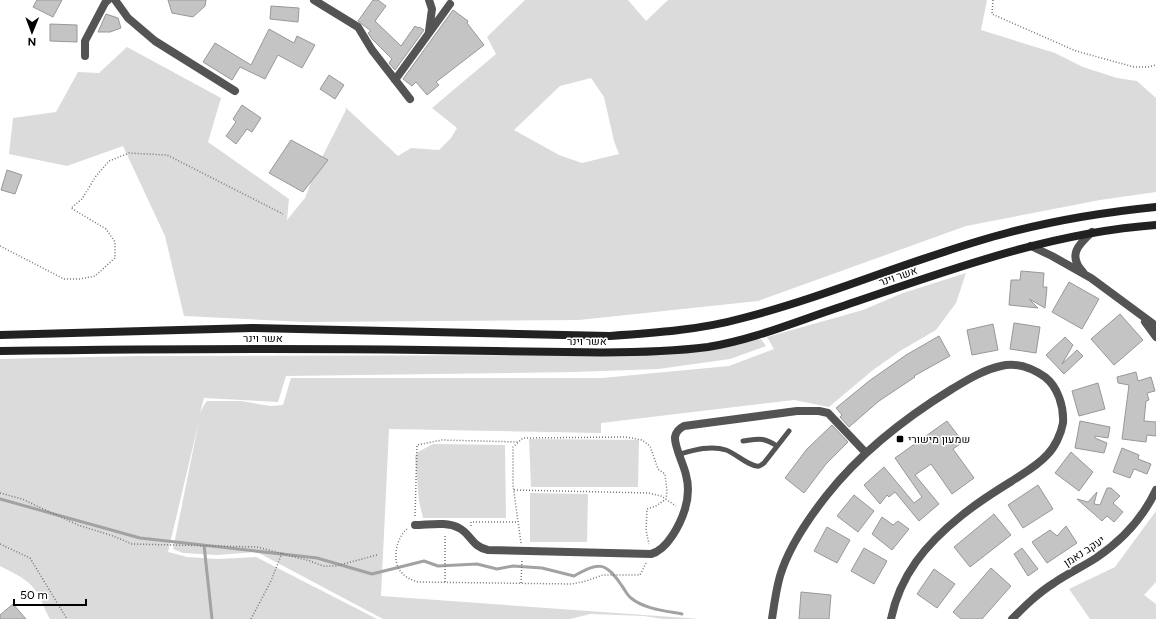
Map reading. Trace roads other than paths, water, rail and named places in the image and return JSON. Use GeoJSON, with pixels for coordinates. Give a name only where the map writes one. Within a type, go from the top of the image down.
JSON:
{"type":"FeatureCollection","features":[{"type":"Feature","properties":{"kind":"main road","name":"אשר וינר"},"geometry":{"type":"LineString","coordinates":[[0,335],[252,328],[609,336],[653,333],[699,327],[742,319],[963,246],[1014,231],[1057,221],[1156,207]]}},
{"type":"Feature","properties":{"kind":"main road","name":"אשר וינר"},"geometry":{"type":"LineString","coordinates":[[0,351],[322,349],[602,352],[679,350],[710,346],[749,338],[914,281],[1031,246],[1092,232],[1156,225]]}},
{"type":"Feature","properties":{"kind":"street"},"geometry":{"type":"LineString","coordinates":[[85,56],[85,41],[108,0]]}},
{"type":"Feature","properties":{"kind":"street"},"geometry":{"type":"LineString","coordinates":[[115,0],[128,18],[155,41],[235,91]]}},
{"type":"Feature","properties":{"kind":"street"},"geometry":{"type":"LineString","coordinates":[[314,0],[358,27],[372,50],[410,99]]}},
{"type":"Feature","properties":{"kind":"street"},"geometry":{"type":"LineString","coordinates":[[428,33],[432,9],[429,0]]}},
{"type":"Feature","properties":{"kind":"street"},"geometry":{"type":"LineString","coordinates":[[395,80],[450,4]]}},
{"type":"Feature","properties":{"kind":"street"},"geometry":{"type":"LineString","coordinates":[[1086,275],[1076,261],[1076,252],[1077,248],[1092,232]]}},
{"type":"Feature","properties":{"kind":"street"},"geometry":{"type":"LineString","coordinates":[[1031,246],[1086,275],[1156,326]]}},
{"type":"Feature","properties":{"kind":"street"},"geometry":{"type":"LineString","coordinates":[[1136,312],[1156,337]]}},
{"type":"Feature","properties":{"kind":"street"},"geometry":{"type":"LineString","coordinates":[[772,619],[780,576],[796,540],[827,495],[866,453],[937,398],[982,371],[1002,365],[1020,365],[1036,370],[1048,380],[1057,393],[1062,407],[1062,423],[1058,439],[1048,455],[1032,468],[991,494],[961,516],[929,545],[915,562],[904,581],[895,601],[891,619]]}},
{"type":"Feature","properties":{"kind":"street"},"geometry":{"type":"LineString","coordinates":[[415,524],[458,527],[481,549],[488,550],[651,554],[658,552],[664,546],[676,529],[684,512],[688,492],[687,476],[675,436],[679,428],[684,426],[797,411],[819,411],[828,413],[866,453]]}},
{"type":"Feature","properties":{"kind":"street","name":"יעקב נאמן"},"geometry":{"type":"LineString","coordinates":[[1012,619],[1044,590],[1097,557],[1123,536],[1146,509],[1156,490]]}},
{"type":"Feature","properties":{"kind":"lane"},"geometry":{"type":"LineString","coordinates":[[680,454],[710,448],[725,450],[737,455],[752,466],[759,466],[764,463],[789,430]]}},
{"type":"Feature","properties":{"kind":"lane"},"geometry":{"type":"LineString","coordinates":[[743,440],[762,439],[767,440],[777,446]]}},
{"type":"Feature","properties":{"kind":"waterway"},"geometry":{"type":"LineString","coordinates":[[0,499],[140,538],[317,558],[372,574],[424,561],[438,566],[477,564],[497,569],[513,566],[542,568],[574,576],[590,568],[601,566],[611,572],[628,595],[636,602],[655,609],[682,614]]}},
{"type":"Feature","properties":{"kind":"waterway"},"geometry":{"type":"LineString","coordinates":[[204,545],[212,619]]}},
{"type":"Feature","properties":{"kind":"place","name":"שמעון מישורי"},"geometry":{"type":"Point","coordinates":[900,439]}}]}
